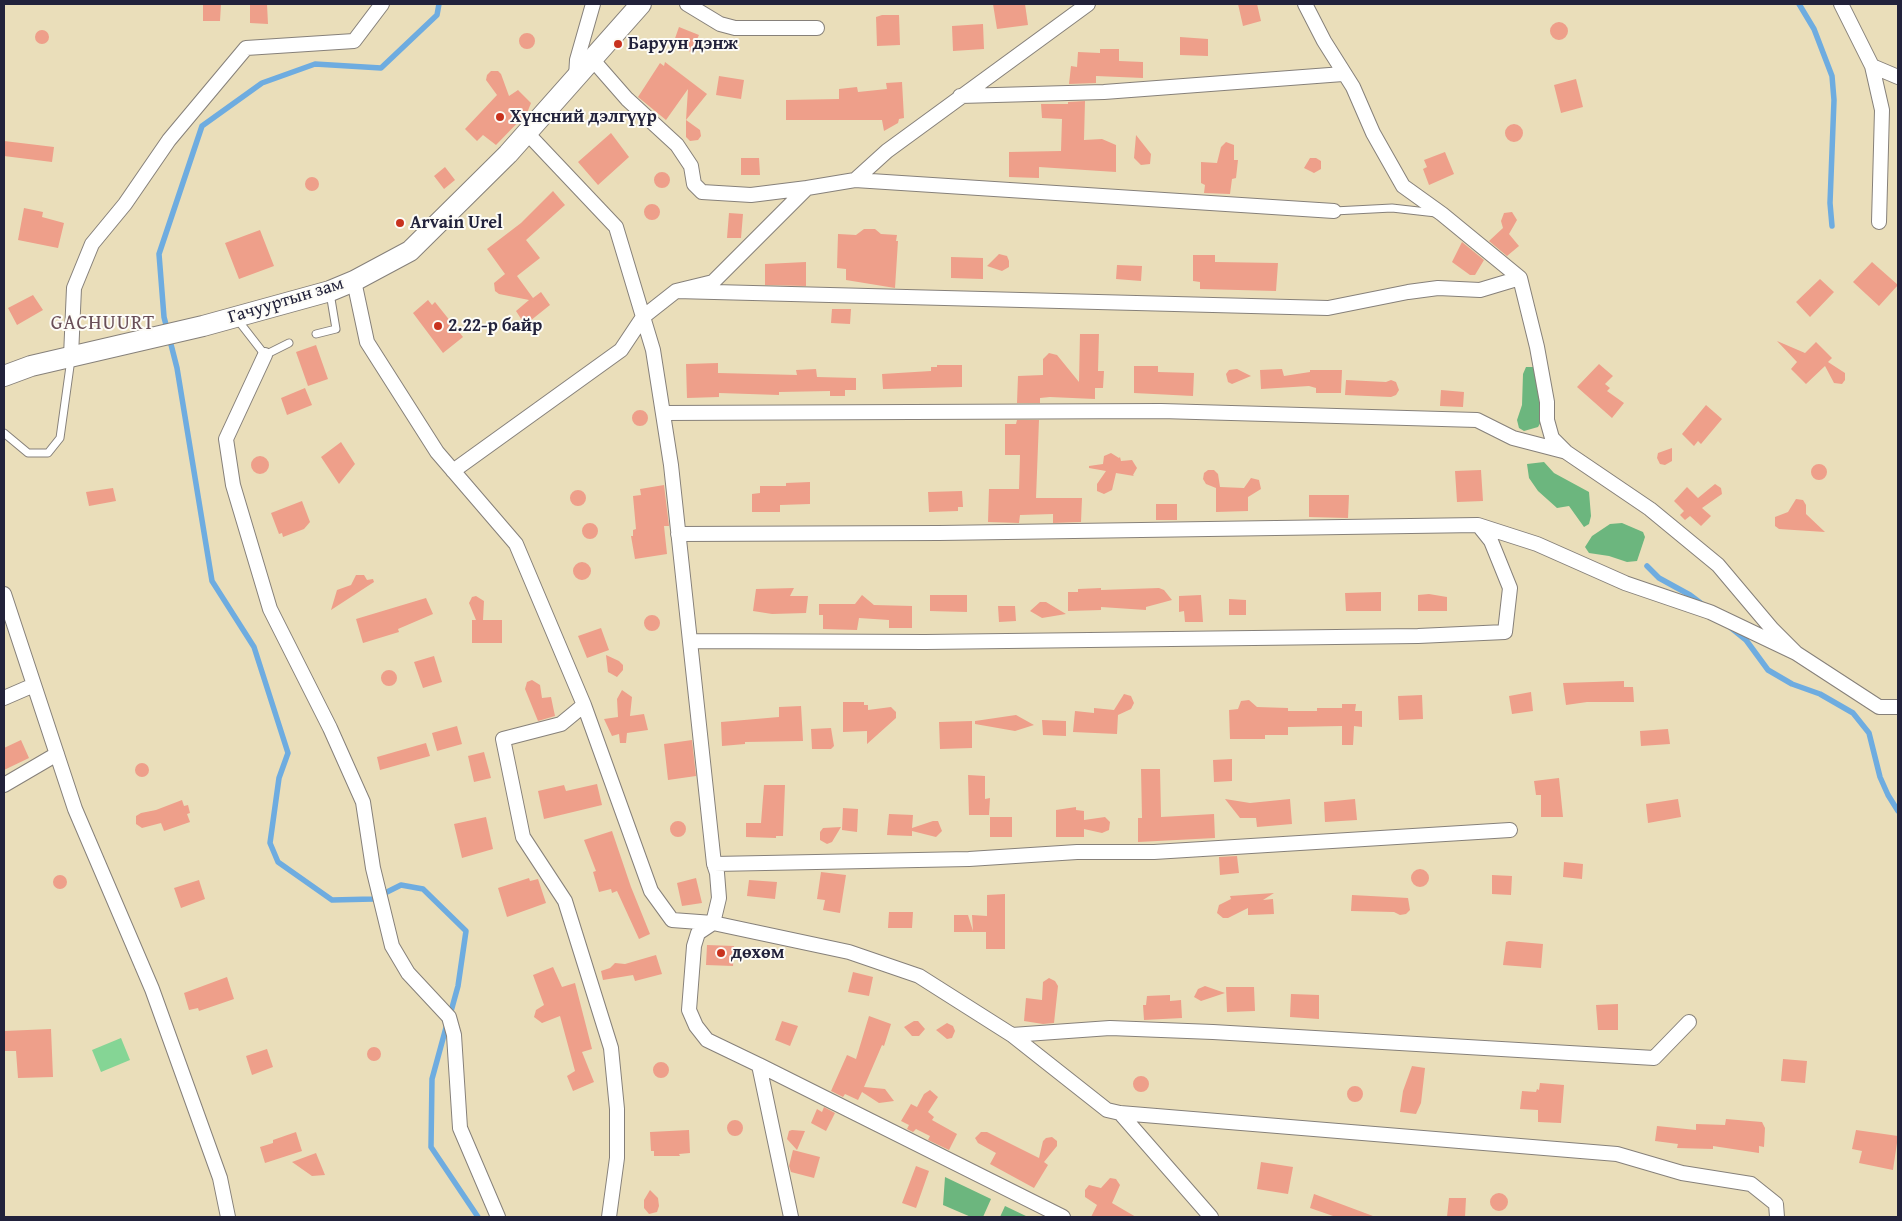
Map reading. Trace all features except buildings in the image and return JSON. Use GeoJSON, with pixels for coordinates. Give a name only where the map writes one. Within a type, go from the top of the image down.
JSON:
{"type":"FeatureCollection","features":[{"type":"Feature","properties":{"kind":"main road","name":"Гачууртын зам"},"geometry":{"type":"LineString","coordinates":[[4,376],[31,366],[203,326],[330,291],[354,281],[410,251],[508,154],[640,4]]}},
{"type":"Feature","properties":{"kind":"street"},"geometry":{"type":"LineString","coordinates":[[72,356],[74,288],[92,244],[125,204],[169,140],[246,48],[354,41],[382,4]]}},
{"type":"Feature","properties":{"kind":"street"},"geometry":{"type":"LineString","coordinates":[[576,77],[577,60],[594,4]]}},
{"type":"Feature","properties":{"kind":"street"},"geometry":{"type":"LineString","coordinates":[[687,4],[720,24],[735,28],[817,28]]}},
{"type":"Feature","properties":{"kind":"street"},"geometry":{"type":"LineString","coordinates":[[855,180],[887,151],[1088,4]]}},
{"type":"Feature","properties":{"kind":"street"},"geometry":{"type":"LineString","coordinates":[[1306,4],[1343,74],[1353,87],[1373,133],[1402,186],[1442,214],[1520,278],[1537,347],[1547,402],[1547,420],[1552,438],[1566,452],[1650,509],[1718,565],[1772,629],[1796,653]]}},
{"type":"Feature","properties":{"kind":"street"},"geometry":{"type":"LineString","coordinates":[[1841,4],[1872,66],[1878,85],[1882,110],[1879,222]]}},
{"type":"Feature","properties":{"kind":"street"},"geometry":{"type":"LineString","coordinates":[[592,59],[628,99],[677,145],[691,166],[694,184],[702,192],[751,195],[855,180],[1334,211]]}},
{"type":"Feature","properties":{"kind":"street"},"geometry":{"type":"LineString","coordinates":[[1872,66],[1898,77]]}},
{"type":"Feature","properties":{"kind":"street"},"geometry":{"type":"LineString","coordinates":[[960,96],[1104,92],[1343,74]]}},
{"type":"Feature","properties":{"kind":"street"},"geometry":{"type":"LineString","coordinates":[[527,133],[616,227],[652,350],[663,413],[678,534],[719,898],[713,923],[698,933],[694,946],[689,1010],[696,1026],[707,1040],[1063,1217]]}},
{"type":"Feature","properties":{"kind":"street"},"geometry":{"type":"LineString","coordinates":[[453,471],[621,350],[643,316],[676,291],[713,282],[807,188]]}},
{"type":"Feature","properties":{"kind":"street"},"geometry":{"type":"LineString","coordinates":[[676,291],[1328,308],[1438,288],[1480,290],[1520,278]]}},
{"type":"Feature","properties":{"kind":"street"},"geometry":{"type":"LineString","coordinates":[[354,281],[368,342],[437,452],[516,544],[584,705],[651,890],[672,920],[713,923],[849,952],[919,976],[1012,1035],[1107,1110],[1120,1113],[1618,1154],[1682,1173],[1751,1184],[1776,1204],[1777,1217]]}},
{"type":"Feature","properties":{"kind":"street"},"geometry":{"type":"LineString","coordinates":[[265,355],[226,440],[233,485],[270,609],[330,728],[363,802],[373,868],[392,946],[408,973],[449,1017],[454,1035],[460,1128],[498,1217]]}},
{"type":"Feature","properties":{"kind":"street"},"geometry":{"type":"LineString","coordinates":[[663,413],[1161,411],[1477,420],[1513,438],[1566,452]]}},
{"type":"Feature","properties":{"kind":"street"},"geometry":{"type":"LineString","coordinates":[[678,534],[939,534],[1478,525],[1537,544],[1626,583],[1710,612],[1796,653],[1879,707],[1898,707]]}},
{"type":"Feature","properties":{"kind":"street"},"geometry":{"type":"LineString","coordinates":[[690,641],[925,642],[1418,636],[1505,632],[1510,588],[1491,541],[1478,525]]}},
{"type":"Feature","properties":{"kind":"street"},"geometry":{"type":"LineString","coordinates":[[4,594],[75,808],[152,989],[220,1178],[228,1217]]}},
{"type":"Feature","properties":{"kind":"street"},"geometry":{"type":"LineString","coordinates":[[4,698],[34,685]]}},
{"type":"Feature","properties":{"kind":"street"},"geometry":{"type":"LineString","coordinates":[[584,705],[561,724],[504,739],[523,837],[565,901],[611,1048],[617,1109],[617,1148],[609,1217]]}},
{"type":"Feature","properties":{"kind":"street"},"geometry":{"type":"LineString","coordinates":[[4,785],[57,754]]}},
{"type":"Feature","properties":{"kind":"street"},"geometry":{"type":"LineString","coordinates":[[714,864],[969,859],[1078,852],[1154,852],[1510,830]]}},
{"type":"Feature","properties":{"kind":"street"},"geometry":{"type":"LineString","coordinates":[[1012,1035],[1110,1028],[1223,1032],[1654,1058],[1689,1022]]}},
{"type":"Feature","properties":{"kind":"street"},"geometry":{"type":"LineString","coordinates":[[759,1065],[791,1217]]}},
{"type":"Feature","properties":{"kind":"street"},"geometry":{"type":"LineString","coordinates":[[1120,1113],[1211,1217]]}},
{"type":"Feature","properties":{"kind":"lane"},"geometry":{"type":"LineString","coordinates":[[1334,211],[1392,208],[1442,214]]}},
{"type":"Feature","properties":{"kind":"lane"},"geometry":{"type":"LineString","coordinates":[[316,334],[336,329],[330,291]]}},
{"type":"Feature","properties":{"kind":"lane"},"geometry":{"type":"LineString","coordinates":[[235,317],[265,355],[289,343]]}},
{"type":"Feature","properties":{"kind":"lane"},"geometry":{"type":"LineString","coordinates":[[4,434],[28,452],[48,453],[60,438],[72,356]]}},
{"type":"Feature","properties":{"kind":"green space"},"geometry":{"type":"Polygon","coordinates":[[[1526,367],[1536,367],[1543,411],[1542,420],[1538,427],[1524,431],[1519,428],[1517,420],[1522,405],[1523,374],[1526,367]]]}},
{"type":"Feature","properties":{"kind":"green space"},"geometry":{"type":"Polygon","coordinates":[[[1544,462],[1554,473],[1589,492],[1591,516],[1589,524],[1584,527],[1569,506],[1557,508],[1538,491],[1529,478],[1527,464],[1544,462]]]}},
{"type":"Feature","properties":{"kind":"green space"},"geometry":{"type":"Polygon","coordinates":[[[1622,523],[1643,532],[1645,537],[1637,561],[1627,562],[1609,556],[1589,553],[1585,547],[1592,536],[1610,524],[1622,523]]]}},
{"type":"Feature","properties":{"kind":"green space"},"geometry":{"type":"Polygon","coordinates":[[[121,1038],[130,1060],[101,1072],[92,1050],[121,1038]]]}},
{"type":"Feature","properties":{"kind":"green space"},"geometry":{"type":"Polygon","coordinates":[[[945,1177],[991,1199],[983,1217],[971,1217],[943,1205],[945,1177]]]}},
{"type":"Feature","properties":{"kind":"green space"},"geometry":{"type":"Polygon","coordinates":[[[1005,1206],[1028,1217],[1000,1217],[1005,1206]]]}},
{"type":"Feature","properties":{"kind":"waterway"},"geometry":{"type":"LineString","coordinates":[[439,4],[437,15],[381,68],[315,64],[262,83],[202,126],[159,254],[164,317],[177,368],[212,581],[254,647],[288,753],[279,778],[270,843],[278,862],[332,900],[373,899],[401,885],[423,889],[466,931],[458,986],[450,1015]]}},
{"type":"Feature","properties":{"kind":"waterway"},"geometry":{"type":"LineString","coordinates":[[1799,4],[1814,29],[1832,76],[1834,100],[1830,203],[1832,226]]}},
{"type":"Feature","properties":{"kind":"waterway"},"geometry":{"type":"LineString","coordinates":[[1647,566],[1659,578],[1702,604]]}},
{"type":"Feature","properties":{"kind":"waterway"},"geometry":{"type":"LineString","coordinates":[[1730,627],[1746,640],[1768,670],[1792,684],[1820,694],[1853,713],[1869,733],[1880,777],[1898,811]]}},
{"type":"Feature","properties":{"kind":"waterway"},"geometry":{"type":"LineString","coordinates":[[447,1024],[432,1079],[431,1147],[478,1217]]}},
{"type":"Feature","properties":{"kind":"place","name":"Баруун дэнж"},"geometry":{"type":"Point","coordinates":[618,44]}},
{"type":"Feature","properties":{"kind":"place","name":"Хүнсний дэлгүүр"},"geometry":{"type":"Point","coordinates":[500,117]}},
{"type":"Feature","properties":{"kind":"place","name":"Arvain Urel"},"geometry":{"type":"Point","coordinates":[400,223]}},
{"type":"Feature","properties":{"kind":"place","name":"2.22-р байр"},"geometry":{"type":"Point","coordinates":[438,326]}},
{"type":"Feature","properties":{"kind":"place","name":"дөхөм"},"geometry":{"type":"Point","coordinates":[721,953]}},
{"type":"Feature","properties":{"kind":"district","name":"GACHUURT"},"geometry":{"type":"Point","coordinates":[103,324]}}]}
